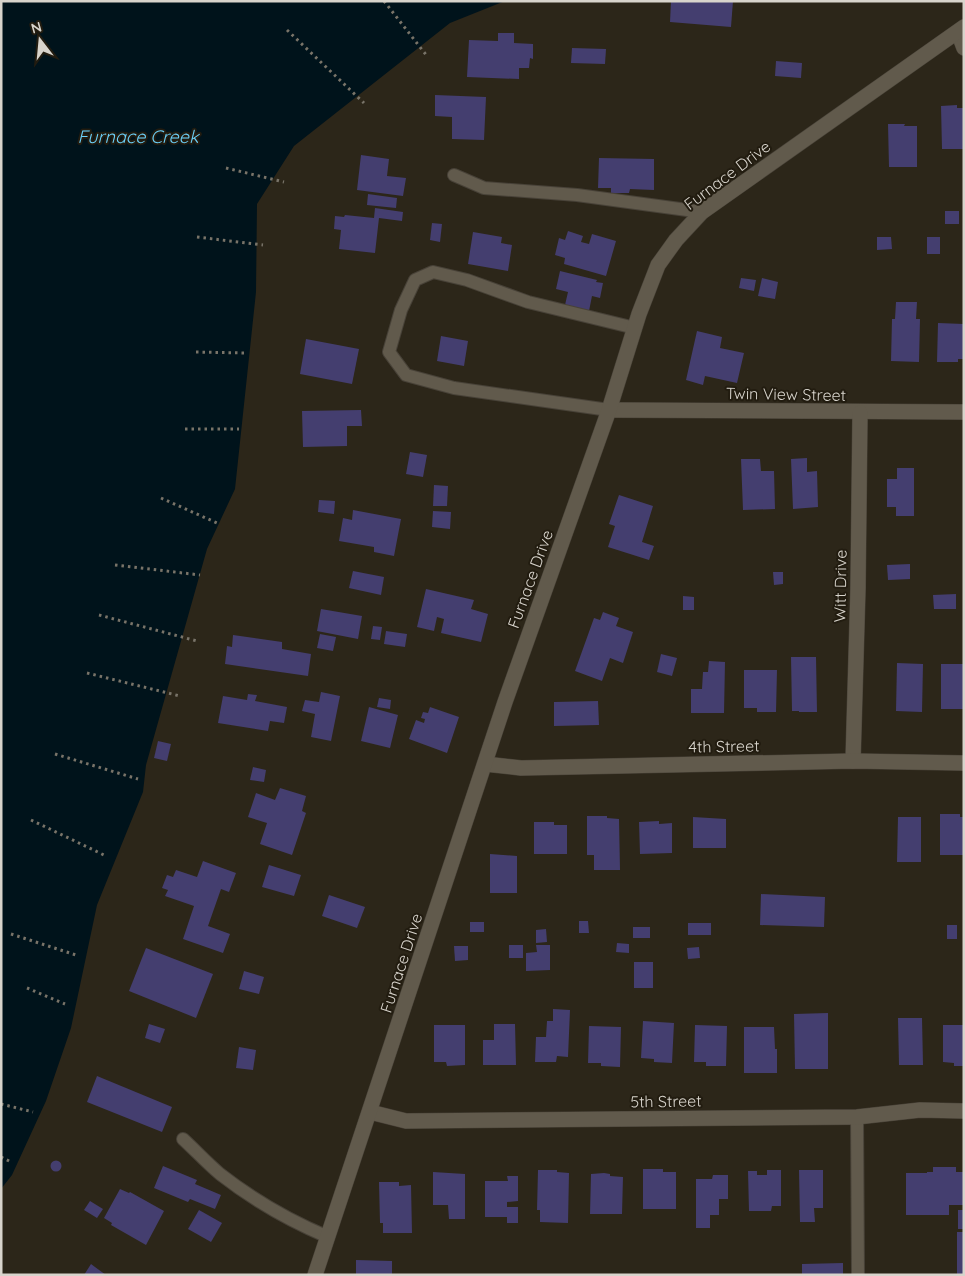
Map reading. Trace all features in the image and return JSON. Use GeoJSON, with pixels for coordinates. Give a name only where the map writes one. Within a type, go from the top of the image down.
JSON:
{"type":"FeatureCollection","features":[{"type":"Feature","properties":{"kind":"street"},"geometry":{"type":"LineString","coordinates":[[961,30],[964,48]]}},
{"type":"Feature","properties":{"kind":"street","name":"Furnace Drive"},"geometry":{"type":"LineString","coordinates":[[315,1275],[509,689],[609,410],[634,328],[658,266],[676,240],[702,212],[961,30]]}},
{"type":"Feature","properties":{"kind":"street","name":"Twin View Street"},"geometry":{"type":"LineString","coordinates":[[609,410],[860,413],[964,412]]}},
{"type":"Feature","properties":{"kind":"street","name":"Witt Drive"},"geometry":{"type":"LineString","coordinates":[[853,760],[858,588],[860,413]]}},
{"type":"Feature","properties":{"kind":"street","name":"4th Street"},"geometry":{"type":"LineString","coordinates":[[485,764],[521,768],[853,760],[964,763]]}},
{"type":"Feature","properties":{"kind":"street","name":"5th Street"},"geometry":{"type":"LineString","coordinates":[[370,1112],[406,1122],[857,1117],[920,1110],[964,1111]]}},
{"type":"Feature","properties":{"kind":"lane"},"geometry":{"type":"LineString","coordinates":[[454,175],[484,188],[577,195],[702,212]]}},
{"type":"Feature","properties":{"kind":"lane"},"geometry":{"type":"LineString","coordinates":[[609,410],[454,388],[406,375],[389,352],[401,310],[415,280],[433,272],[467,280],[528,302],[634,328]]}},
{"type":"Feature","properties":{"kind":"lane"},"geometry":{"type":"LineString","coordinates":[[857,1117],[858,1275]]}},
{"type":"Feature","properties":{"kind":"lane"},"geometry":{"type":"LineString","coordinates":[[183,1140],[220,1174],[248,1193],[300,1225],[328,1237]]}},
{"type":"Feature","properties":{"kind":"path"},"geometry":{"type":"LineString","coordinates":[[384,1],[427,56]]}},
{"type":"Feature","properties":{"kind":"path"},"geometry":{"type":"LineString","coordinates":[[287,30],[364,103]]}},
{"type":"Feature","properties":{"kind":"path"},"geometry":{"type":"LineString","coordinates":[[226,168],[284,182]]}},
{"type":"Feature","properties":{"kind":"path"},"geometry":{"type":"LineString","coordinates":[[196,237],[263,245]]}},
{"type":"Feature","properties":{"kind":"path"},"geometry":{"type":"LineString","coordinates":[[196,352],[246,353]]}},
{"type":"Feature","properties":{"kind":"path"},"geometry":{"type":"LineString","coordinates":[[185,428],[239,429]]}},
{"type":"Feature","properties":{"kind":"path"},"geometry":{"type":"LineString","coordinates":[[162,498],[217,523]]}},
{"type":"Feature","properties":{"kind":"path"},"geometry":{"type":"LineString","coordinates":[[115,565],[200,575]]}},
{"type":"Feature","properties":{"kind":"path"},"geometry":{"type":"LineString","coordinates":[[99,615],[197,641]]}},
{"type":"Feature","properties":{"kind":"path"},"geometry":{"type":"LineString","coordinates":[[87,673],[180,696]]}},
{"type":"Feature","properties":{"kind":"path"},"geometry":{"type":"LineString","coordinates":[[55,754],[138,778]]}},
{"type":"Feature","properties":{"kind":"path"},"geometry":{"type":"LineString","coordinates":[[31,820],[106,856]]}},
{"type":"Feature","properties":{"kind":"path"},"geometry":{"type":"LineString","coordinates":[[12,934],[79,956]]}},
{"type":"Feature","properties":{"kind":"path"},"geometry":{"type":"LineString","coordinates":[[27,988],[65,1004]]}},
{"type":"Feature","properties":{"kind":"path"},"geometry":{"type":"LineString","coordinates":[[1,1104],[33,1112]]}},
{"type":"Feature","properties":{"kind":"path"},"geometry":{"type":"LineString","coordinates":[[1,1157],[11,1162]]}},
{"type":"Feature","properties":{"kind":"water","name":"Furnace Creek"},"geometry":{"type":"Polygon","coordinates":[[[1,1],[505,1],[450,23],[294,146],[257,204],[256,292],[235,489],[207,549],[146,765],[143,792],[97,905],[71,1028],[46,1101],[12,1175],[1,1189],[1,1]]]}},
{"type":"Feature","properties":{"kind":"building"},"geometry":{"type":"Polygon","coordinates":[[[671,1],[733,1],[731,27],[670,22],[671,1]]]}},
{"type":"Feature","properties":{"kind":"building"},"geometry":{"type":"Polygon","coordinates":[[[498,33],[514,33],[514,43],[533,44],[533,59],[530,58],[529,68],[519,68],[519,79],[467,77],[469,40],[498,41],[498,33]]]}},
{"type":"Feature","properties":{"kind":"building"},"geometry":{"type":"Polygon","coordinates":[[[572,48],[606,49],[605,64],[571,63],[572,48]]]}},
{"type":"Feature","properties":{"kind":"building"},"geometry":{"type":"Polygon","coordinates":[[[776,61],[802,63],[801,78],[775,76],[776,61]]]}},
{"type":"Feature","properties":{"kind":"building"},"geometry":{"type":"Polygon","coordinates":[[[435,95],[486,97],[484,140],[452,139],[452,117],[435,116],[435,95]]]}},
{"type":"Feature","properties":{"kind":"building"},"geometry":{"type":"Polygon","coordinates":[[[957,105],[957,108],[964,108],[964,149],[942,149],[941,106],[957,105]]]}},
{"type":"Feature","properties":{"kind":"building"},"geometry":{"type":"Polygon","coordinates":[[[888,124],[917,126],[917,167],[889,167],[888,124]]]}},
{"type":"Feature","properties":{"kind":"building"},"geometry":{"type":"Polygon","coordinates":[[[361,155],[389,159],[387,176],[406,178],[403,196],[357,190],[361,155]]]}},
{"type":"Feature","properties":{"kind":"building"},"geometry":{"type":"Polygon","coordinates":[[[599,158],[654,159],[654,190],[630,189],[629,193],[611,193],[611,188],[598,188],[599,158]]]}},
{"type":"Feature","properties":{"kind":"building"},"geometry":{"type":"Polygon","coordinates":[[[368,194],[397,198],[396,208],[367,205],[368,194]]]}},
{"type":"Feature","properties":{"kind":"building"},"geometry":{"type":"Polygon","coordinates":[[[375,208],[403,212],[402,221],[379,218],[375,253],[339,249],[341,230],[334,229],[335,216],[344,217],[345,215],[374,218],[375,208]]]}},
{"type":"Feature","properties":{"kind":"building"},"geometry":{"type":"Polygon","coordinates":[[[945,211],[959,211],[959,224],[945,224],[945,211]]]}},
{"type":"Feature","properties":{"kind":"building"},"geometry":{"type":"Polygon","coordinates":[[[432,223],[442,224],[440,242],[430,240],[432,223]]]}},
{"type":"Feature","properties":{"kind":"building"},"geometry":{"type":"Polygon","coordinates":[[[568,231],[583,236],[581,242],[589,244],[592,234],[616,241],[606,276],[564,264],[565,258],[555,255],[559,238],[565,240],[568,231]]]}},
{"type":"Feature","properties":{"kind":"building"},"geometry":{"type":"Polygon","coordinates":[[[473,232],[502,237],[501,243],[512,245],[508,271],[468,264],[473,232]]]}},
{"type":"Feature","properties":{"kind":"building"},"geometry":{"type":"Polygon","coordinates":[[[877,237],[891,237],[892,249],[877,250],[877,237]]]}},
{"type":"Feature","properties":{"kind":"building"},"geometry":{"type":"Polygon","coordinates":[[[927,237],[940,237],[940,254],[927,254],[927,237]]]}},
{"type":"Feature","properties":{"kind":"building"},"geometry":{"type":"Polygon","coordinates":[[[560,271],[603,283],[600,298],[592,296],[589,311],[565,305],[568,292],[556,289],[560,271]]]}},
{"type":"Feature","properties":{"kind":"building"},"geometry":{"type":"Polygon","coordinates":[[[741,278],[756,280],[754,291],[739,288],[741,278]]]}},
{"type":"Feature","properties":{"kind":"building"},"geometry":{"type":"Polygon","coordinates":[[[762,278],[778,282],[775,299],[758,296],[762,278]]]}},
{"type":"Feature","properties":{"kind":"building"},"geometry":{"type":"Polygon","coordinates":[[[896,302],[917,302],[916,319],[920,319],[919,362],[891,361],[892,319],[895,319],[896,302]]]}},
{"type":"Feature","properties":{"kind":"building"},"geometry":{"type":"Polygon","coordinates":[[[938,323],[964,324],[964,359],[958,359],[958,362],[937,362],[938,323]]]}},
{"type":"Feature","properties":{"kind":"building"},"geometry":{"type":"Polygon","coordinates":[[[697,331],[722,337],[720,348],[744,353],[737,383],[705,376],[703,385],[686,380],[697,331]]]}},
{"type":"Feature","properties":{"kind":"building"},"geometry":{"type":"Polygon","coordinates":[[[441,336],[468,341],[464,366],[437,361],[441,336]]]}},
{"type":"Feature","properties":{"kind":"building"},"geometry":{"type":"Polygon","coordinates":[[[306,339],[359,349],[352,384],[300,374],[306,339]]]}},
{"type":"Feature","properties":{"kind":"building"},"geometry":{"type":"Polygon","coordinates":[[[361,410],[362,426],[347,426],[347,446],[303,447],[302,411],[361,410]]]}},
{"type":"Feature","properties":{"kind":"building"},"geometry":{"type":"Polygon","coordinates":[[[410,452],[427,455],[423,477],[406,474],[410,452]]]}},
{"type":"Feature","properties":{"kind":"building"},"geometry":{"type":"Polygon","coordinates":[[[807,458],[807,472],[817,471],[818,507],[793,509],[791,459],[807,458]]]}},
{"type":"Feature","properties":{"kind":"building"},"geometry":{"type":"Polygon","coordinates":[[[741,459],[760,459],[761,471],[774,471],[775,509],[743,510],[741,459]]]}},
{"type":"Feature","properties":{"kind":"building"},"geometry":{"type":"Polygon","coordinates":[[[897,468],[914,468],[914,516],[896,516],[896,507],[887,507],[887,479],[897,479],[897,468]]]}},
{"type":"Feature","properties":{"kind":"building"},"geometry":{"type":"Polygon","coordinates":[[[434,485],[448,486],[447,506],[433,506],[434,485]]]}},
{"type":"Feature","properties":{"kind":"building"},"geometry":{"type":"Polygon","coordinates":[[[619,495],[653,506],[642,542],[654,546],[649,560],[608,547],[615,526],[609,524],[619,495]]]}},
{"type":"Feature","properties":{"kind":"building"},"geometry":{"type":"Polygon","coordinates":[[[319,500],[335,501],[334,514],[318,512],[319,500]]]}},
{"type":"Feature","properties":{"kind":"building"},"geometry":{"type":"Polygon","coordinates":[[[353,510],[401,519],[394,556],[374,552],[374,547],[339,541],[343,518],[352,520],[353,510]]]}},
{"type":"Feature","properties":{"kind":"building"},"geometry":{"type":"Polygon","coordinates":[[[433,511],[451,512],[450,529],[432,527],[433,511]]]}},
{"type":"Feature","properties":{"kind":"building"},"geometry":{"type":"Polygon","coordinates":[[[910,564],[910,579],[888,580],[887,565],[910,564]]]}},
{"type":"Feature","properties":{"kind":"building"},"geometry":{"type":"Polygon","coordinates":[[[353,571],[384,577],[381,595],[349,588],[353,571]]]}},
{"type":"Feature","properties":{"kind":"building"},"geometry":{"type":"Polygon","coordinates":[[[773,572],[783,572],[783,584],[774,585],[773,572]]]}},
{"type":"Feature","properties":{"kind":"building"},"geometry":{"type":"Polygon","coordinates":[[[426,589],[474,600],[471,609],[488,614],[481,642],[441,633],[444,619],[437,617],[434,631],[417,627],[426,589]]]}},
{"type":"Feature","properties":{"kind":"building"},"geometry":{"type":"Polygon","coordinates":[[[956,594],[956,609],[934,609],[933,595],[956,594]]]}},
{"type":"Feature","properties":{"kind":"building"},"geometry":{"type":"Polygon","coordinates":[[[683,596],[694,597],[694,610],[683,610],[683,596]]]}},
{"type":"Feature","properties":{"kind":"building"},"geometry":{"type":"Polygon","coordinates":[[[321,609],[362,616],[358,639],[317,631],[321,609]]]}},
{"type":"Feature","properties":{"kind":"building"},"geometry":{"type":"Polygon","coordinates":[[[603,612],[619,618],[616,626],[633,632],[623,663],[610,658],[602,681],[575,671],[594,618],[600,620],[603,612]]]}},
{"type":"Feature","properties":{"kind":"building"},"geometry":{"type":"Polygon","coordinates":[[[373,626],[382,627],[380,640],[371,639],[373,626]]]}},
{"type":"Feature","properties":{"kind":"building"},"geometry":{"type":"Polygon","coordinates":[[[386,631],[407,634],[405,647],[384,644],[386,631]]]}},
{"type":"Feature","properties":{"kind":"building"},"geometry":{"type":"Polygon","coordinates":[[[320,634],[336,637],[333,651],[317,648],[320,634]]]}},
{"type":"Feature","properties":{"kind":"building"},"geometry":{"type":"Polygon","coordinates":[[[233,635],[282,642],[282,649],[311,654],[308,676],[225,664],[227,646],[232,647],[233,635]]]}},
{"type":"Feature","properties":{"kind":"building"},"geometry":{"type":"Polygon","coordinates":[[[661,654],[677,658],[672,676],[657,672],[661,654]]]}},
{"type":"Feature","properties":{"kind":"building"},"geometry":{"type":"Polygon","coordinates":[[[791,657],[816,657],[817,712],[792,711],[791,657]]]}},
{"type":"Feature","properties":{"kind":"building"},"geometry":{"type":"Polygon","coordinates":[[[709,661],[725,662],[724,713],[691,713],[691,689],[702,689],[703,672],[708,672],[709,661]]]}},
{"type":"Feature","properties":{"kind":"building"},"geometry":{"type":"Polygon","coordinates":[[[897,663],[923,664],[922,712],[896,711],[897,663]]]}},
{"type":"Feature","properties":{"kind":"building"},"geometry":{"type":"Polygon","coordinates":[[[941,664],[964,664],[964,709],[941,709],[941,664]]]}},
{"type":"Feature","properties":{"kind":"building"},"geometry":{"type":"Polygon","coordinates":[[[744,670],[777,670],[776,712],[757,712],[757,708],[744,708],[744,670]]]}},
{"type":"Feature","properties":{"kind":"building"},"geometry":{"type":"Polygon","coordinates":[[[321,692],[340,696],[331,741],[311,737],[315,714],[302,711],[305,700],[319,702],[321,692]]]}},
{"type":"Feature","properties":{"kind":"building"},"geometry":{"type":"Polygon","coordinates":[[[248,694],[257,695],[255,701],[287,707],[284,723],[270,721],[268,731],[218,723],[223,696],[247,700],[248,694]]]}},
{"type":"Feature","properties":{"kind":"building"},"geometry":{"type":"Polygon","coordinates":[[[379,698],[391,700],[390,709],[377,707],[379,698]]]}},
{"type":"Feature","properties":{"kind":"building"},"geometry":{"type":"Polygon","coordinates":[[[598,701],[599,725],[554,726],[554,702],[598,701]]]}},
{"type":"Feature","properties":{"kind":"building"},"geometry":{"type":"Polygon","coordinates":[[[369,707],[398,715],[390,748],[361,741],[369,707]]]}},
{"type":"Feature","properties":{"kind":"building"},"geometry":{"type":"Polygon","coordinates":[[[430,707],[459,717],[447,753],[409,739],[416,720],[424,723],[425,719],[421,718],[423,712],[428,713],[430,707]]]}},
{"type":"Feature","properties":{"kind":"building"},"geometry":{"type":"Polygon","coordinates":[[[158,741],[171,744],[167,761],[154,758],[158,741]]]}},
{"type":"Feature","properties":{"kind":"building"},"geometry":{"type":"Polygon","coordinates":[[[253,767],[266,770],[264,782],[250,780],[253,767]]]}},
{"type":"Feature","properties":{"kind":"building"},"geometry":{"type":"Polygon","coordinates":[[[280,788],[306,796],[302,811],[306,813],[292,855],[260,844],[267,823],[248,817],[256,793],[275,800],[280,788]]]}},
{"type":"Feature","properties":{"kind":"building"},"geometry":{"type":"Polygon","coordinates":[[[940,814],[960,814],[960,817],[964,817],[964,855],[940,855],[940,814]]]}},
{"type":"Feature","properties":{"kind":"building"},"geometry":{"type":"Polygon","coordinates":[[[587,816],[607,816],[607,818],[619,819],[620,870],[594,870],[594,855],[587,855],[587,816]]]}},
{"type":"Feature","properties":{"kind":"building"},"geometry":{"type":"Polygon","coordinates":[[[693,817],[726,819],[726,848],[693,848],[693,817]]]}},
{"type":"Feature","properties":{"kind":"building"},"geometry":{"type":"Polygon","coordinates":[[[898,817],[921,817],[921,862],[897,862],[898,817]]]}},
{"type":"Feature","properties":{"kind":"building"},"geometry":{"type":"Polygon","coordinates":[[[659,821],[659,824],[672,823],[672,853],[640,854],[639,822],[659,821]]]}},
{"type":"Feature","properties":{"kind":"building"},"geometry":{"type":"Polygon","coordinates":[[[534,822],[554,822],[554,825],[567,825],[567,854],[534,854],[534,822]]]}},
{"type":"Feature","properties":{"kind":"building"},"geometry":{"type":"Polygon","coordinates":[[[490,854],[517,856],[517,893],[490,893],[490,854]]]}},
{"type":"Feature","properties":{"kind":"building"},"geometry":{"type":"Polygon","coordinates":[[[203,861],[236,873],[229,892],[221,889],[208,926],[230,934],[223,953],[183,939],[194,906],[165,896],[168,890],[162,888],[167,875],[173,877],[176,870],[197,877],[203,861]]]}},
{"type":"Feature","properties":{"kind":"building"},"geometry":{"type":"Polygon","coordinates":[[[269,865],[301,875],[294,896],[262,887],[269,865]]]}},
{"type":"Feature","properties":{"kind":"building"},"geometry":{"type":"Polygon","coordinates":[[[761,894],[825,897],[824,927],[760,925],[761,894]]]}},
{"type":"Feature","properties":{"kind":"building"},"geometry":{"type":"Polygon","coordinates":[[[329,895],[365,907],[357,928],[322,916],[329,895]]]}},
{"type":"Feature","properties":{"kind":"building"},"geometry":{"type":"Polygon","coordinates":[[[579,921],[588,921],[589,933],[579,933],[579,921]]]}},
{"type":"Feature","properties":{"kind":"building"},"geometry":{"type":"Polygon","coordinates":[[[470,922],[484,922],[484,932],[470,932],[470,922]]]}},
{"type":"Feature","properties":{"kind":"building"},"geometry":{"type":"Polygon","coordinates":[[[688,923],[711,923],[711,935],[688,935],[688,923]]]}},
{"type":"Feature","properties":{"kind":"building"},"geometry":{"type":"Polygon","coordinates":[[[947,925],[957,925],[957,939],[947,939],[947,925]]]}},
{"type":"Feature","properties":{"kind":"building"},"geometry":{"type":"Polygon","coordinates":[[[633,927],[650,927],[650,938],[633,938],[633,927]]]}},
{"type":"Feature","properties":{"kind":"building"},"geometry":{"type":"Polygon","coordinates":[[[546,929],[547,942],[536,943],[536,930],[546,929]]]}},
{"type":"Feature","properties":{"kind":"building"},"geometry":{"type":"Polygon","coordinates":[[[617,943],[629,944],[629,953],[616,952],[617,943]]]}},
{"type":"Feature","properties":{"kind":"building"},"geometry":{"type":"Polygon","coordinates":[[[509,945],[523,945],[523,958],[509,958],[509,945]]]}},
{"type":"Feature","properties":{"kind":"building"},"geometry":{"type":"Polygon","coordinates":[[[536,945],[550,945],[550,970],[526,971],[526,953],[537,952],[536,945]]]}},
{"type":"Feature","properties":{"kind":"building"},"geometry":{"type":"Polygon","coordinates":[[[454,946],[468,946],[468,960],[455,961],[454,946]]]}},
{"type":"Feature","properties":{"kind":"building"},"geometry":{"type":"Polygon","coordinates":[[[699,947],[700,958],[688,959],[687,948],[699,947]]]}},
{"type":"Feature","properties":{"kind":"building"},"geometry":{"type":"Polygon","coordinates":[[[146,948],[213,974],[196,1018],[129,991],[146,948]]]}},
{"type":"Feature","properties":{"kind":"building"},"geometry":{"type":"Polygon","coordinates":[[[634,962],[653,962],[653,988],[634,988],[634,962]]]}},
{"type":"Feature","properties":{"kind":"building"},"geometry":{"type":"Polygon","coordinates":[[[244,971],[264,977],[259,994],[239,989],[244,971]]]}},
{"type":"Feature","properties":{"kind":"building"},"geometry":{"type":"Polygon","coordinates":[[[553,1009],[570,1010],[568,1057],[557,1056],[556,1062],[535,1062],[536,1037],[546,1037],[547,1021],[553,1021],[553,1009]]]}},
{"type":"Feature","properties":{"kind":"building"},"geometry":{"type":"Polygon","coordinates":[[[828,1013],[828,1069],[795,1069],[794,1014],[828,1013]]]}},
{"type":"Feature","properties":{"kind":"building"},"geometry":{"type":"Polygon","coordinates":[[[898,1018],[922,1018],[923,1065],[899,1065],[898,1018]]]}},
{"type":"Feature","properties":{"kind":"building"},"geometry":{"type":"Polygon","coordinates":[[[643,1021],[674,1023],[672,1063],[654,1062],[654,1059],[641,1058],[643,1021]]]}},
{"type":"Feature","properties":{"kind":"building"},"geometry":{"type":"Polygon","coordinates":[[[149,1024],[165,1029],[160,1043],[145,1038],[149,1024]]]}},
{"type":"Feature","properties":{"kind":"building"},"geometry":{"type":"Polygon","coordinates":[[[494,1024],[515,1024],[516,1065],[483,1065],[483,1040],[494,1040],[494,1024]]]}},
{"type":"Feature","properties":{"kind":"building"},"geometry":{"type":"Polygon","coordinates":[[[434,1025],[465,1025],[465,1065],[447,1066],[446,1062],[434,1062],[434,1025]]]}},
{"type":"Feature","properties":{"kind":"building"},"geometry":{"type":"Polygon","coordinates":[[[695,1025],[727,1026],[726,1066],[706,1066],[706,1062],[694,1062],[695,1025]]]}},
{"type":"Feature","properties":{"kind":"building"},"geometry":{"type":"Polygon","coordinates":[[[943,1025],[964,1025],[964,1066],[954,1066],[954,1063],[943,1062],[943,1025]]]}},
{"type":"Feature","properties":{"kind":"building"},"geometry":{"type":"Polygon","coordinates":[[[589,1026],[621,1027],[620,1067],[601,1066],[601,1063],[588,1063],[589,1026]]]}},
{"type":"Feature","properties":{"kind":"building"},"geometry":{"type":"Polygon","coordinates":[[[744,1027],[774,1027],[775,1049],[777,1049],[777,1073],[744,1073],[744,1027]]]}},
{"type":"Feature","properties":{"kind":"building"},"geometry":{"type":"Polygon","coordinates":[[[239,1047],[256,1050],[253,1070],[236,1068],[239,1047]]]}},
{"type":"Feature","properties":{"kind":"building"},"geometry":{"type":"Polygon","coordinates":[[[97,1076],[172,1107],[162,1132],[87,1102],[97,1076]]]}},
{"type":"Feature","properties":{"kind":"building"},"geometry":{"type":"Polygon","coordinates":[[[54,1161],[58,1161],[61,1166],[60,1170],[54,1171],[51,1168],[51,1164],[54,1161]]]}},
{"type":"Feature","properties":{"kind":"building"},"geometry":{"type":"Polygon","coordinates":[[[163,1166],[197,1180],[195,1184],[221,1195],[215,1209],[190,1199],[188,1202],[154,1188],[163,1166]]]}},
{"type":"Feature","properties":{"kind":"building"},"geometry":{"type":"Polygon","coordinates":[[[933,1167],[956,1167],[956,1172],[964,1172],[964,1205],[949,1205],[949,1215],[906,1215],[906,1173],[933,1172],[933,1167]]]}},
{"type":"Feature","properties":{"kind":"building"},"geometry":{"type":"Polygon","coordinates":[[[643,1169],[663,1169],[663,1172],[676,1172],[676,1209],[643,1209],[643,1169]]]}},
{"type":"Feature","properties":{"kind":"building"},"geometry":{"type":"Polygon","coordinates":[[[538,1170],[557,1170],[557,1172],[569,1173],[568,1223],[540,1222],[540,1210],[537,1210],[538,1170]]]}},
{"type":"Feature","properties":{"kind":"building"},"geometry":{"type":"Polygon","coordinates":[[[767,1170],[781,1170],[781,1206],[772,1206],[771,1211],[749,1211],[748,1171],[757,1171],[757,1175],[767,1175],[767,1170]]]}},
{"type":"Feature","properties":{"kind":"building"},"geometry":{"type":"Polygon","coordinates":[[[799,1170],[823,1170],[823,1208],[814,1208],[815,1222],[800,1222],[799,1170]]]}},
{"type":"Feature","properties":{"kind":"building"},"geometry":{"type":"Polygon","coordinates":[[[433,1172],[465,1174],[465,1219],[449,1219],[448,1205],[433,1205],[433,1172]]]}},
{"type":"Feature","properties":{"kind":"building"},"geometry":{"type":"Polygon","coordinates":[[[591,1174],[610,1174],[610,1176],[623,1177],[622,1214],[590,1214],[591,1174]]]}},
{"type":"Feature","properties":{"kind":"building"},"geometry":{"type":"Polygon","coordinates":[[[713,1175],[728,1175],[728,1199],[719,1199],[719,1215],[710,1215],[710,1228],[696,1228],[696,1179],[712,1179],[713,1175]]]}},
{"type":"Feature","properties":{"kind":"building"},"geometry":{"type":"Polygon","coordinates":[[[507,1176],[518,1176],[518,1201],[507,1202],[507,1207],[518,1207],[518,1223],[507,1223],[507,1217],[485,1217],[485,1181],[508,1181],[507,1176]]]}},
{"type":"Feature","properties":{"kind":"building"},"geometry":{"type":"Polygon","coordinates":[[[379,1182],[399,1182],[399,1186],[411,1185],[412,1233],[383,1233],[383,1223],[380,1223],[379,1182]]]}},
{"type":"Feature","properties":{"kind":"building"},"geometry":{"type":"Polygon","coordinates":[[[120,1189],[130,1192],[164,1211],[146,1245],[111,1225],[112,1223],[104,1218],[120,1189]]]}},
{"type":"Feature","properties":{"kind":"building"},"geometry":{"type":"Polygon","coordinates":[[[90,1201],[103,1209],[97,1218],[84,1210],[90,1201]]]}},
{"type":"Feature","properties":{"kind":"building"},"geometry":{"type":"Polygon","coordinates":[[[199,1210],[222,1223],[211,1242],[188,1229],[199,1210]]]}},
{"type":"Feature","properties":{"kind":"building"},"geometry":{"type":"Polygon","coordinates":[[[958,1210],[964,1210],[964,1229],[958,1229],[958,1210]]]}},
{"type":"Feature","properties":{"kind":"building"},"geometry":{"type":"Polygon","coordinates":[[[957,1232],[964,1232],[964,1275],[957,1275],[957,1232]]]}},
{"type":"Feature","properties":{"kind":"building"},"geometry":{"type":"Polygon","coordinates":[[[356,1260],[392,1261],[392,1275],[356,1275],[356,1260]]]}},
{"type":"Feature","properties":{"kind":"building"},"geometry":{"type":"Polygon","coordinates":[[[843,1263],[843,1275],[802,1275],[802,1264],[843,1263]]]}},
{"type":"Feature","properties":{"kind":"building"},"geometry":{"type":"Polygon","coordinates":[[[91,1264],[95,1267],[106,1275],[84,1275],[91,1264]]]}}]}
